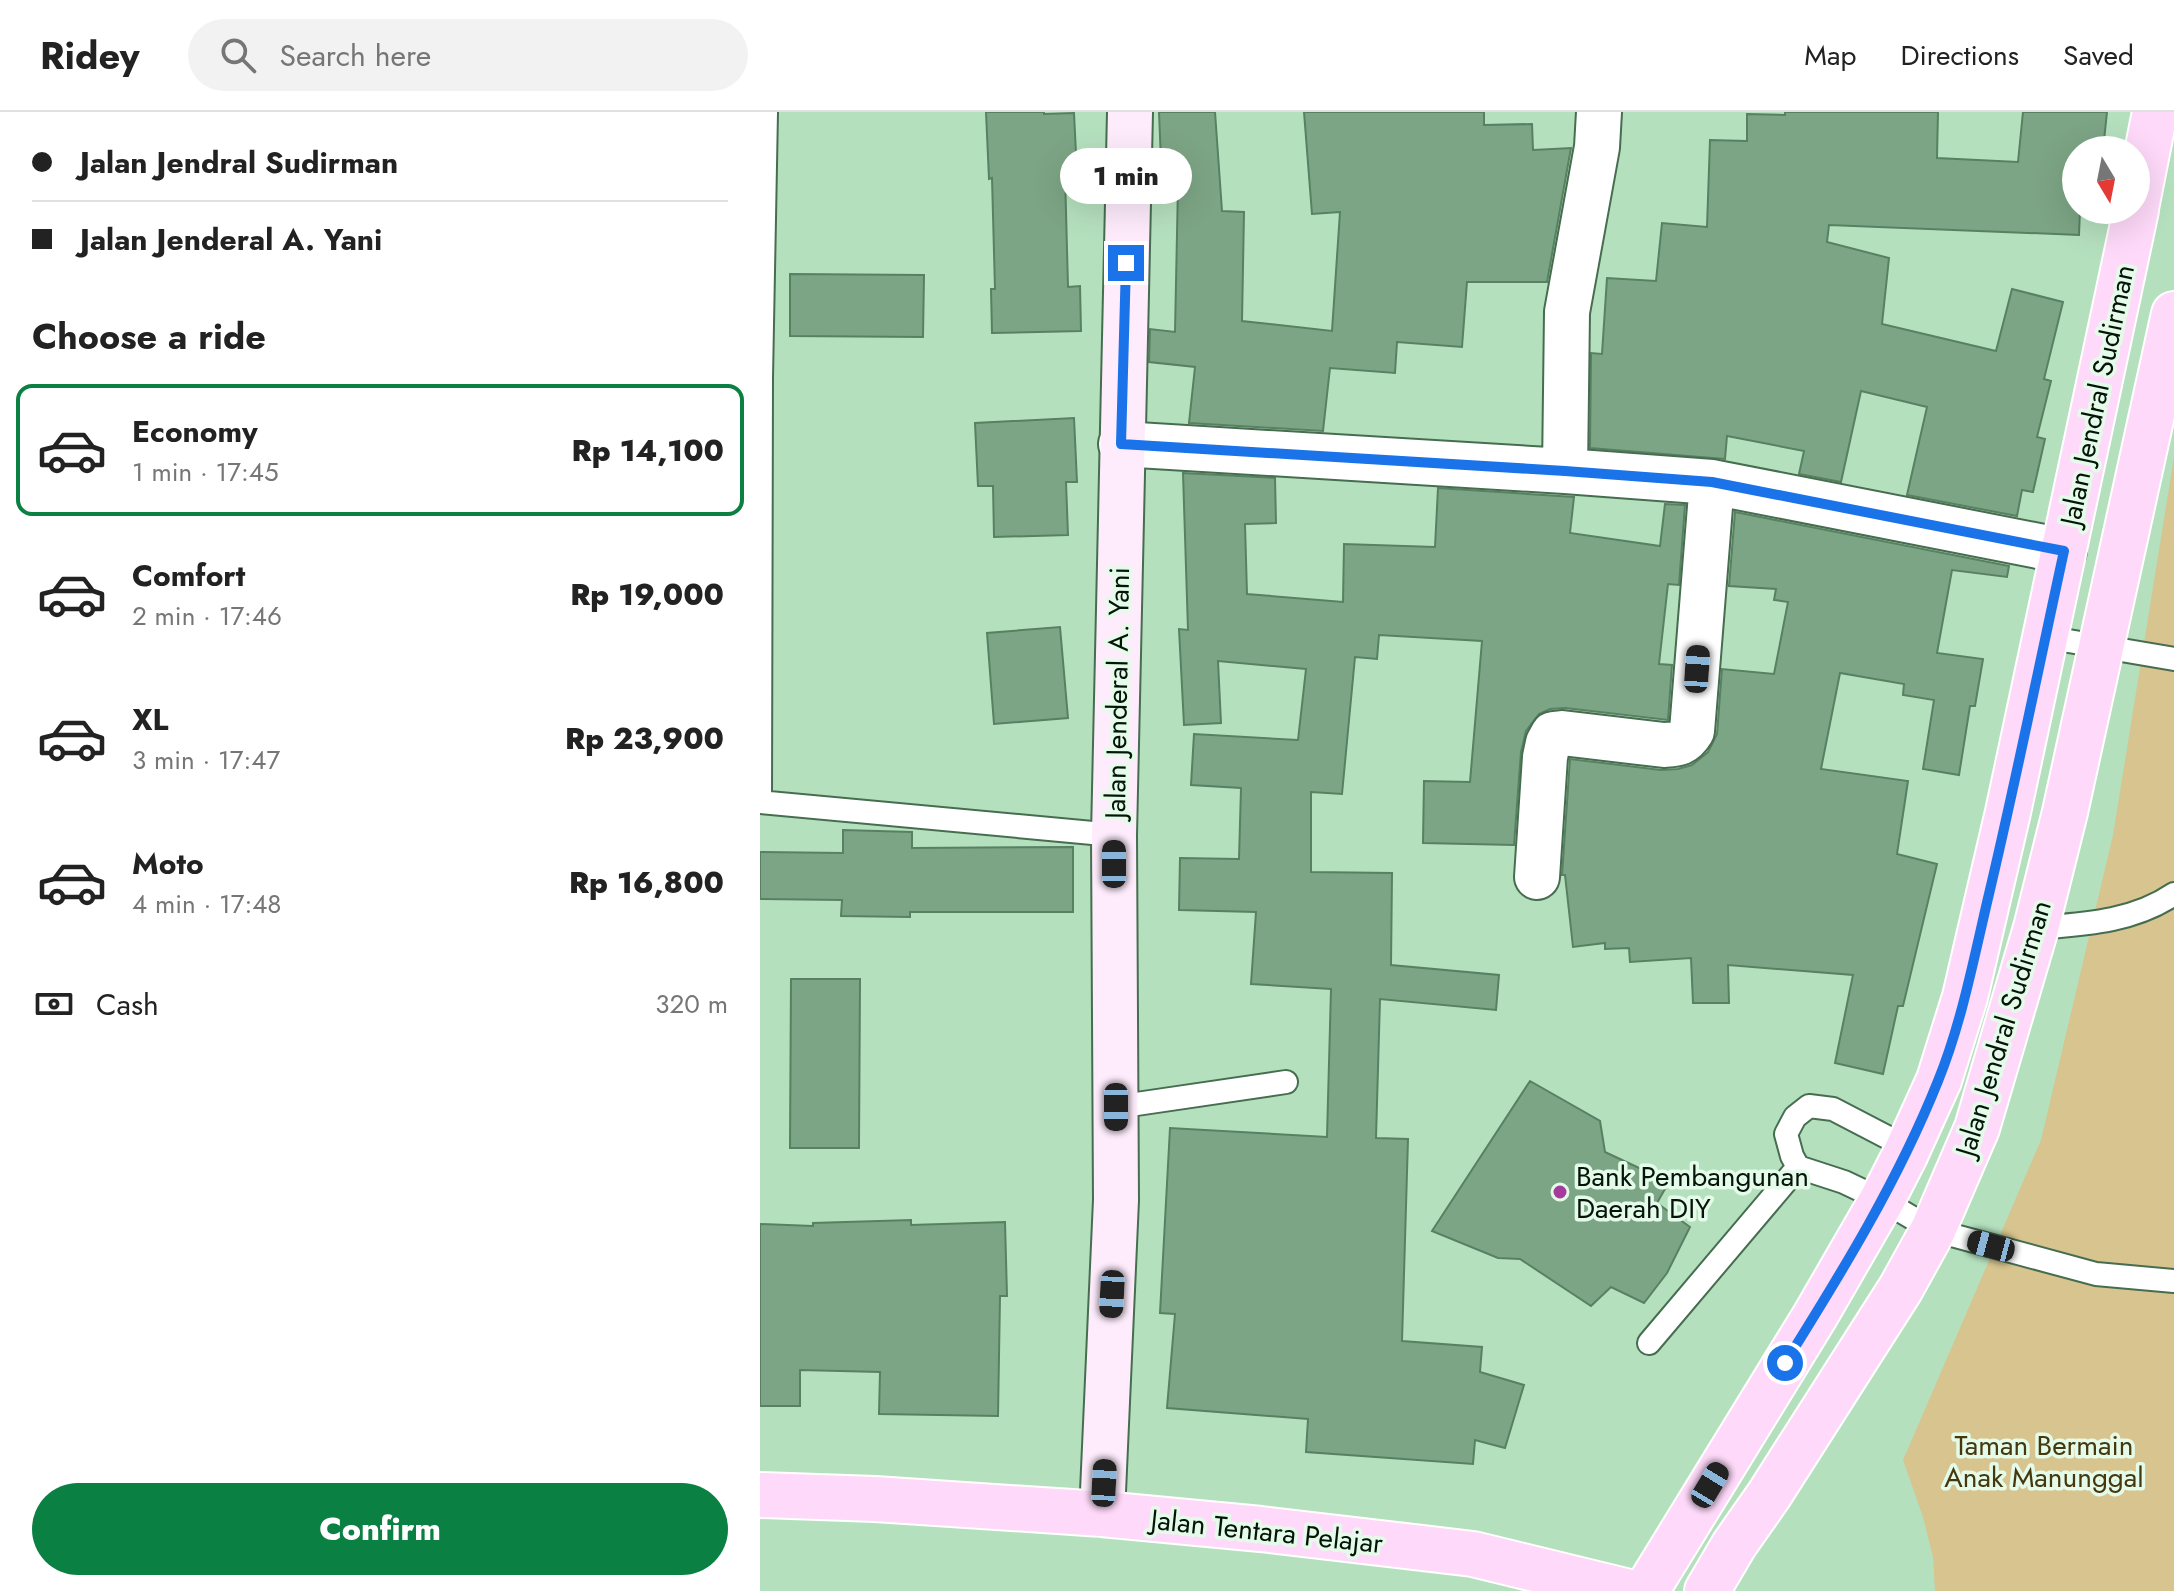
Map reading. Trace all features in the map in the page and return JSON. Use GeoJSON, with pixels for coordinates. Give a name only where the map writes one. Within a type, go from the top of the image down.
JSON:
{"type":"FeatureCollection","features":[{"type":"Feature","properties":{"kind":"main road","name":"Jalan Jendral Sudirman"},"geometry":{"type":"LineString","coordinates":[[2150,138],[2155,112]]}},
{"type":"Feature","properties":{"kind":"main road","name":"Jalan Jendral Sudirman"},"geometry":{"type":"LineString","coordinates":[[1646,1591],[1815,1316],[1882,1200],[1939,1080],[1965,997],[2008,812],[2133,224]]}},
{"type":"Feature","properties":{"kind":"main road","name":"Jalan Jendral Sudirman"},"geometry":{"type":"LineString","coordinates":[[1707,1591],[1901,1288],[1933,1230],[1977,1128],[2036,928],[2065,812],[2174,314]]}},
{"type":"Feature","properties":{"kind":"main road","name":"Jalan Tentara Pelajar"},"geometry":{"type":"LineString","coordinates":[[762,1495],[1102,1514],[1261,1529],[1473,1554],[1625,1591]]}},
{"type":"Feature","properties":{"kind":"street","name":"Jalan Jenderal A. Yani"},"geometry":{"type":"LineString","coordinates":[[1102,1514],[1116,1200],[1114,835],[1130,112]]}},
{"type":"Feature","properties":{"kind":"street"},"geometry":{"type":"LineString","coordinates":[[1565,471],[1567,312],[1597,147],[1599,112]]}},
{"type":"Feature","properties":{"kind":"street"},"geometry":{"type":"LineString","coordinates":[[1121,444],[1712,482],[2064,551]]}},
{"type":"Feature","properties":{"kind":"street"},"geometry":{"type":"LineString","coordinates":[[1537,877],[1545,757],[1553,734],[1664,745],[1680,744],[1692,731],[1712,482]]}},
{"type":"Feature","properties":{"kind":"lane"},"geometry":{"type":"LineString","coordinates":[[766,112],[761,378],[760,802],[1114,835]]}},
{"type":"Feature","properties":{"kind":"lane"},"geometry":{"type":"LineString","coordinates":[[2045,637],[2174,659]]}},
{"type":"Feature","properties":{"kind":"lane"},"geometry":{"type":"LineString","coordinates":[[2036,928],[2113,919],[2158,905],[2174,894]]}},
{"type":"Feature","properties":{"kind":"lane"},"geometry":{"type":"LineString","coordinates":[[1116,1107],[1286,1082]]}},
{"type":"Feature","properties":{"kind":"lane"},"geometry":{"type":"LineString","coordinates":[[1908,1148],[1833,1109],[1809,1106],[1795,1117],[1786,1134],[1798,1167],[1844,1182],[1933,1230],[2096,1274],[2174,1281]]}},
{"type":"Feature","properties":{"kind":"lane"},"geometry":{"type":"LineString","coordinates":[[1649,1343],[1798,1167]]}},
{"type":"Feature","properties":{"kind":"green space","name":"Taman Bermain Anak Manunggal"},"geometry":{"type":"Polygon","coordinates":[[[2174,457],[2174,1591],[1935,1591],[1933,1557],[1903,1460],[2041,1140],[2113,835],[2174,457]]]}},
{"type":"Feature","properties":{"kind":"building"},"geometry":{"type":"Polygon","coordinates":[[[986,112],[1074,113],[1077,174],[1065,174],[1068,287],[1080,286],[1081,331],[992,333],[991,289],[995,289],[992,178],[989,179],[986,112]]]}},
{"type":"Feature","properties":{"kind":"building"},"geometry":{"type":"Polygon","coordinates":[[[1159,112],[1215,112],[1222,211],[1244,212],[1242,321],[1332,331],[1340,212],[1312,214],[1304,112],[1484,112],[1484,125],[1532,124],[1533,150],[1571,148],[1547,282],[1467,282],[1462,347],[1397,342],[1395,373],[1330,368],[1323,431],[1189,423],[1195,367],[1149,362],[1150,329],[1175,332],[1178,185],[1162,186],[1159,112]]]}},
{"type":"Feature","properties":{"kind":"building"},"geometry":{"type":"Polygon","coordinates":[[[1785,112],[1938,112],[1937,158],[2018,162],[2023,112],[2107,112],[2104,136],[2062,136],[2062,224],[2079,224],[2079,235],[1829,225],[1827,242],[1889,258],[1882,324],[1996,351],[2012,289],[2063,302],[2044,379],[2051,381],[2037,437],[2045,439],[2033,492],[2022,490],[2017,516],[1907,495],[1927,407],[1861,391],[1841,482],[1799,474],[1804,451],[1727,436],[1725,459],[1590,448],[1591,353],[1602,354],[1607,278],[1656,281],[1662,223],[1707,227],[1710,140],[1747,141],[1747,114],[1785,115],[1785,112]]]}},
{"type":"Feature","properties":{"kind":"building"},"geometry":{"type":"Polygon","coordinates":[[[790,274],[924,275],[923,337],[790,336],[790,274]]]}},
{"type":"Feature","properties":{"kind":"building"},"geometry":{"type":"Polygon","coordinates":[[[1074,418],[1077,482],[1066,482],[1068,535],[994,537],[993,486],[978,486],[975,423],[1074,418]]]}},
{"type":"Feature","properties":{"kind":"building"},"geometry":{"type":"Polygon","coordinates":[[[1183,473],[1275,478],[1276,523],[1245,524],[1247,594],[1343,602],[1344,544],[1435,547],[1438,488],[1574,497],[1570,533],[1660,546],[1665,504],[1685,505],[1679,585],[1668,584],[1659,664],[1672,665],[1668,720],[1565,708],[1539,714],[1526,731],[1521,752],[1514,845],[1423,843],[1424,781],[1470,782],[1482,641],[1379,635],[1377,659],[1355,657],[1342,794],[1311,792],[1311,872],[1392,873],[1391,965],[1499,975],[1496,1010],[1380,999],[1376,1138],[1408,1139],[1402,1341],[1482,1347],[1480,1372],[1524,1385],[1505,1448],[1475,1440],[1473,1464],[1306,1452],[1308,1419],[1167,1408],[1175,1314],[1160,1313],[1170,1128],[1327,1137],[1331,989],[1251,984],[1256,912],[1179,910],[1180,858],[1239,859],[1241,788],[1191,785],[1194,734],[1298,740],[1306,669],[1218,661],[1221,723],[1184,725],[1179,629],[1188,630],[1183,473]]]}},
{"type":"Feature","properties":{"kind":"building"},"geometry":{"type":"Polygon","coordinates":[[[1735,512],[2009,566],[2007,577],[1952,570],[1937,653],[1983,659],[1975,706],[1970,706],[1959,775],[1923,769],[1934,700],[1903,695],[1904,684],[1840,673],[1821,769],[1908,781],[1897,854],[1937,864],[1903,1006],[1898,1006],[1883,1074],[1835,1063],[1853,975],[1728,965],[1729,1003],[1693,1003],[1691,958],[1630,962],[1629,948],[1605,949],[1605,943],[1573,947],[1565,875],[1562,875],[1570,759],[1661,770],[1692,765],[1708,752],[1717,734],[1722,669],[1774,674],[1788,602],[1774,600],[1776,589],[1729,586],[1735,512]]]}},
{"type":"Feature","properties":{"kind":"building"},"geometry":{"type":"Polygon","coordinates":[[[1060,627],[1068,718],[994,724],[987,633],[1060,627]]]}},
{"type":"Feature","properties":{"kind":"building"},"geometry":{"type":"Polygon","coordinates":[[[843,830],[912,832],[912,848],[1073,847],[1073,912],[910,912],[910,917],[841,916],[842,900],[760,899],[760,852],[843,853],[843,830]]]}},
{"type":"Feature","properties":{"kind":"building"},"geometry":{"type":"Polygon","coordinates":[[[791,979],[860,979],[859,1148],[790,1148],[791,979]]]}},
{"type":"Feature","properties":{"kind":"building","name":"Bank Pembangunan Daerah DIY"},"geometry":{"type":"Polygon","coordinates":[[[1530,1081],[1600,1121],[1605,1152],[1669,1182],[1657,1203],[1690,1227],[1667,1273],[1644,1303],[1611,1287],[1591,1306],[1520,1259],[1498,1258],[1432,1231],[1530,1081]]]}},
{"type":"Feature","properties":{"kind":"building"},"geometry":{"type":"Polygon","coordinates":[[[911,1220],[911,1225],[1005,1222],[1007,1296],[1000,1296],[998,1416],[879,1414],[880,1372],[800,1370],[800,1406],[760,1406],[760,1224],[813,1226],[813,1223],[911,1220]]]}},
{"type":"Feature","properties":{"kind":"place","name":"Bank Pembangunan Daerah DIY"},"geometry":{"type":"Point","coordinates":[1560,1192]}},
{"type":"Feature","properties":{"kind":"route"},"geometry":{"type":"LineString","coordinates":[[1126,263],[1121,444],[1712,482],[2064,551],[1965,997],[1939,1080],[1882,1200],[1785,1363]]}}]}
